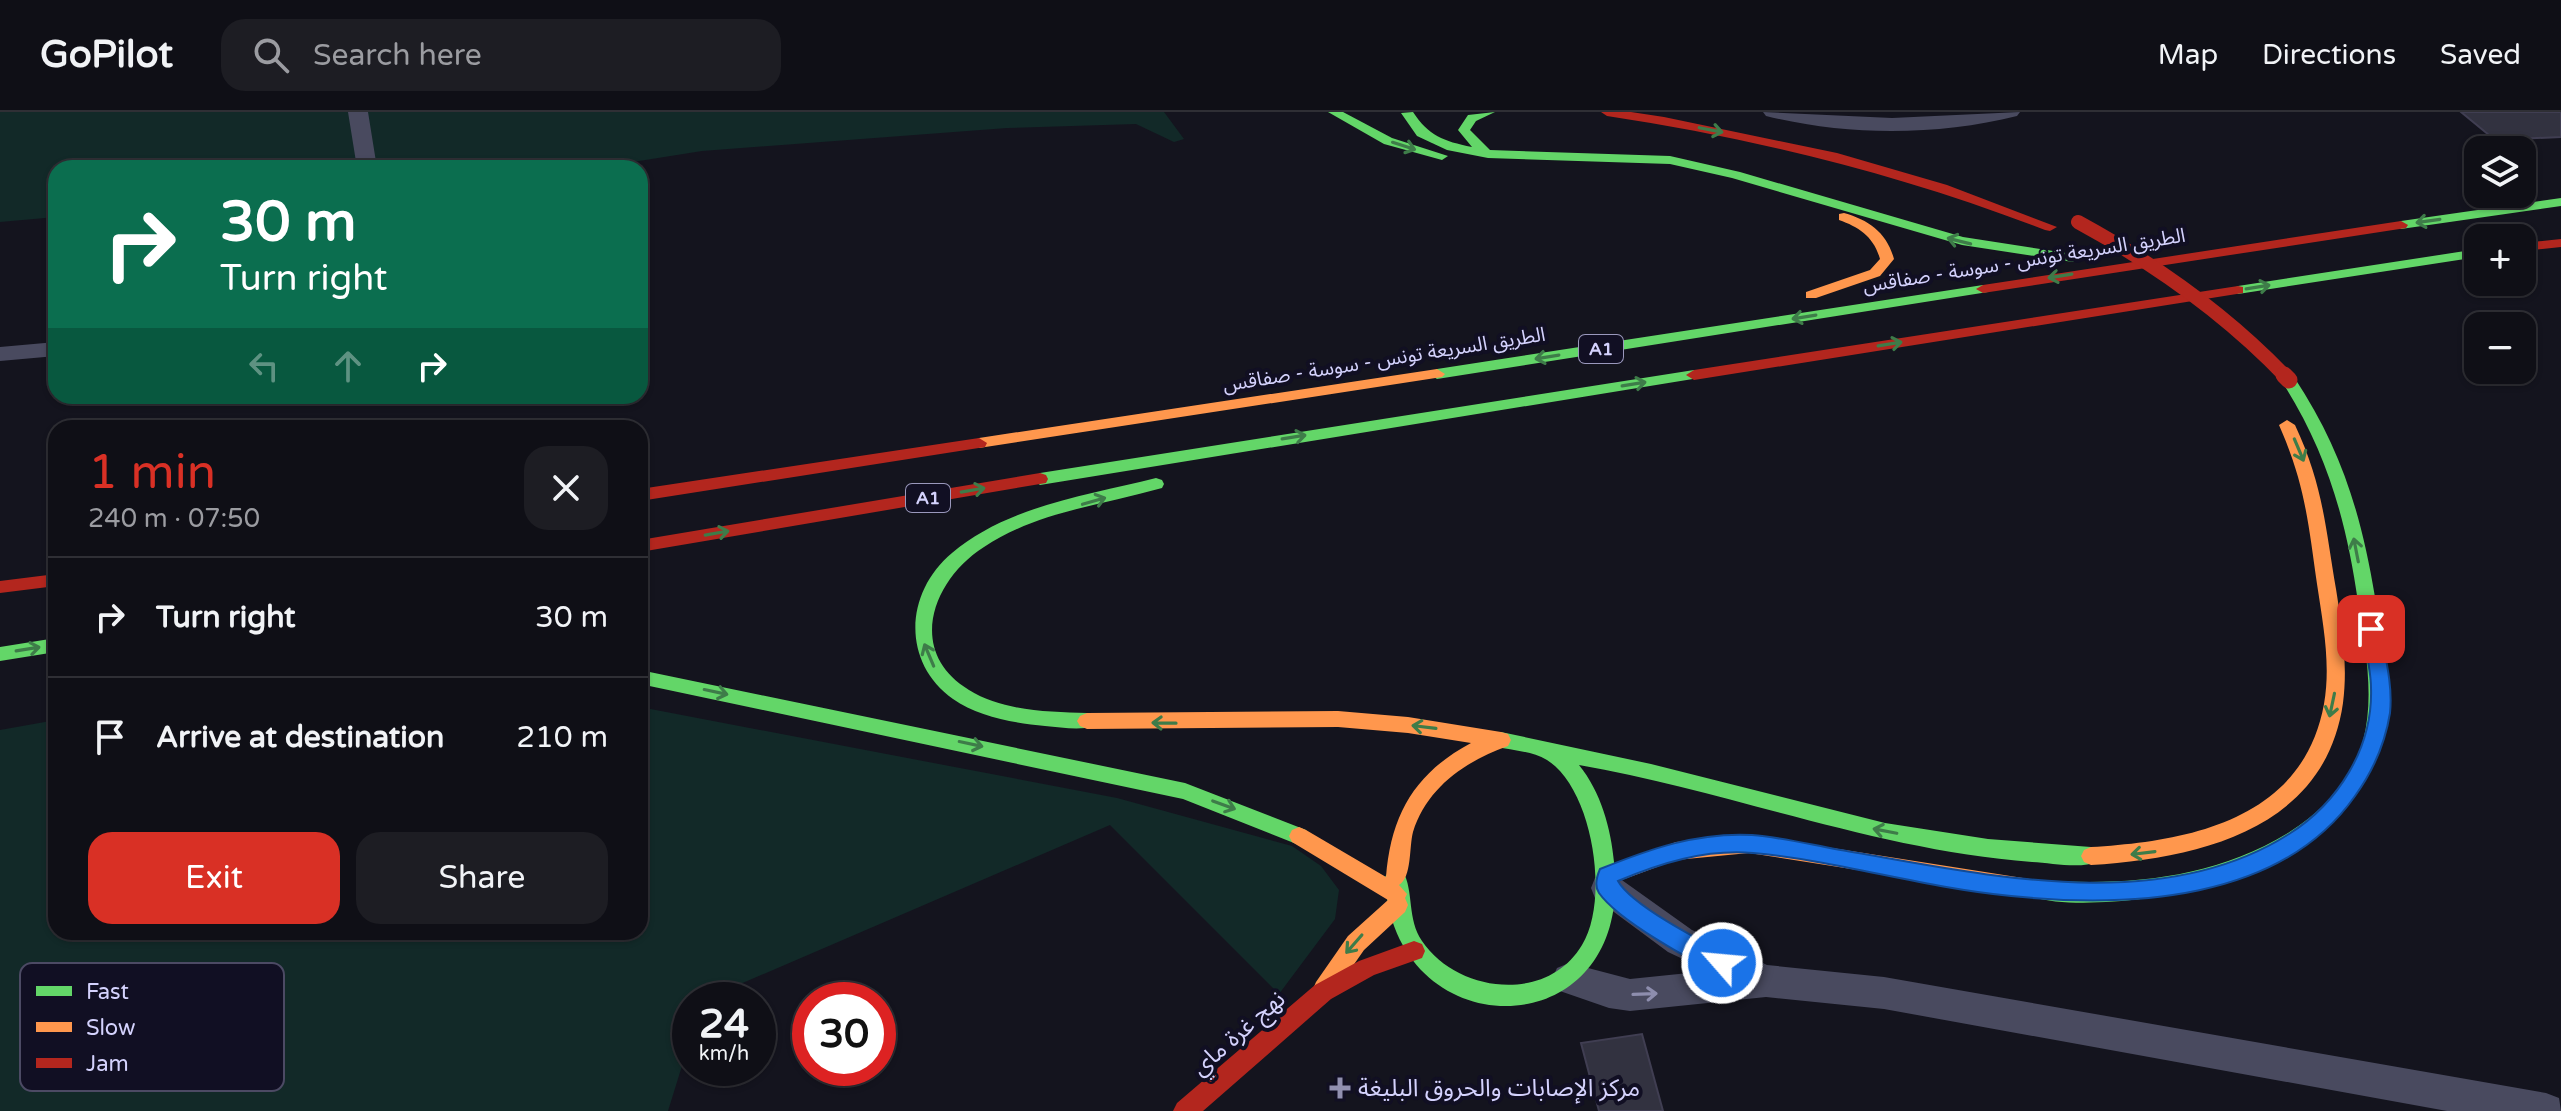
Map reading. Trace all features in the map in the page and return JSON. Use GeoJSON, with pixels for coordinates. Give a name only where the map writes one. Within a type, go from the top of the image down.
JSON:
{"type":"FeatureCollection","features":[{"type":"Feature","properties":{"kind":"main road"},"geometry":{"type":"LineString","coordinates":[[1334,112],[1408,149],[1473,162],[1527,167],[1640,167],[1709,178],[1851,219],[1875,233],[1883,242],[1887,259],[1875,273],[1784,305],[1750,326]]}},
{"type":"Feature","properties":{"kind":"main road"},"geometry":{"type":"LineString","coordinates":[[1366,112],[1384,115],[1408,112],[1415,127],[1432,140],[1456,149],[1488,154],[1662,159],[1720,171],[1992,248],[2079,258],[2175,258]]}},
{"type":"Feature","properties":{"kind":"main road"},"geometry":{"type":"LineString","coordinates":[[1488,154],[1470,140],[1464,130],[1472,118],[1489,112]]}},
{"type":"Feature","properties":{"kind":"main road"},"geometry":{"type":"LineString","coordinates":[[1607,112],[1670,121],[1841,157],[1938,185],[2050,227],[2115,260],[2159,288],[2232,351]]}},
{"type":"Feature","properties":{"kind":"main road"},"geometry":{"type":"LineString","coordinates":[[1608,882],[1661,853],[1690,847],[1751,844],[2010,887],[2120,892],[2165,887],[2234,870],[2281,850],[2311,831],[2334,811],[2366,765],[2375,740],[2381,687],[2341,476],[2318,424],[2289,380],[2251,339],[2208,301],[2160,267],[2078,222],[2020,197],[1933,169],[1707,112]]}},
{"type":"Feature","properties":{"kind":"main road","name":"الطريق السريعة تونس - سوسة - صفاقس"},"geometry":{"type":"LineString","coordinates":[[648,494],[2175,258],[2561,202]]}},
{"type":"Feature","properties":{"kind":"main road"},"geometry":{"type":"LineString","coordinates":[[2536,246],[2561,243]]}},
{"type":"Feature","properties":{"kind":"main road","name":"A1"},"geometry":{"type":"LineString","coordinates":[[648,545],[1217,449],[2464,255]]}},
{"type":"Feature","properties":{"kind":"main road"},"geometry":{"type":"LineString","coordinates":[[1217,449],[1199,465],[1174,478],[1028,519],[994,532],[966,551],[936,582],[926,600],[922,619],[928,657],[939,675],[954,690],[974,702],[997,711],[1035,718],[1169,724],[1356,720],[1448,730],[1631,766],[1870,828],[2045,855],[2088,857],[2162,851],[2249,823],[2273,809],[2296,784],[2314,758],[2327,729],[2337,677],[2336,650],[2310,481],[2301,454],[2276,405]]}},
{"type":"Feature","properties":{"kind":"main road"},"geometry":{"type":"LineString","coordinates":[[0,587],[48,581]]}},
{"type":"Feature","properties":{"kind":"main road"},"geometry":{"type":"LineString","coordinates":[[0,654],[48,646]]}},
{"type":"Feature","properties":{"kind":"main road"},"geometry":{"type":"LineString","coordinates":[[648,679],[1185,791],[1304,838],[1396,900]]}},
{"type":"Feature","properties":{"kind":"main road"},"geometry":{"type":"LineString","coordinates":[[1501,740],[1469,748],[1439,772],[1423,790],[1402,832],[1397,855],[1396,900],[1402,931],[1414,951],[1431,969],[1452,982],[1487,994],[1525,996],[1548,990],[1569,979],[1585,964],[1597,946],[1604,923],[1608,882],[1600,830],[1583,787],[1570,768],[1550,752]]}},
{"type":"Feature","properties":{"kind":"main road","name":"نهج غرة ماي"},"geometry":{"type":"LineString","coordinates":[[1323,992],[1350,948],[1396,900]]}},
{"type":"Feature","properties":{"kind":"main road","name":"نهج غرة ماي"},"geometry":{"type":"LineString","coordinates":[[1185,1111],[1323,992],[1367,968],[1414,951]]}},
{"type":"Feature","properties":{"kind":"street"},"geometry":{"type":"LineString","coordinates":[[358,112],[366,160]]}},
{"type":"Feature","properties":{"kind":"street"},"geometry":{"type":"LineString","coordinates":[[1773,112],[1845,122],[1901,125],[1955,123],[2010,112]]}},
{"type":"Feature","properties":{"kind":"street"},"geometry":{"type":"LineString","coordinates":[[0,354],[48,350]]}},
{"type":"Feature","properties":{"kind":"street"},"geometry":{"type":"LineString","coordinates":[[1608,882],[1680,941],[1766,981]]}},
{"type":"Feature","properties":{"kind":"street"},"geometry":{"type":"LineString","coordinates":[[1569,979],[1609,992],[1630,995],[1766,981],[1884,993],[2546,1111]]}},
{"type":"Feature","properties":{"kind":"green space"},"geometry":{"type":"Polygon","coordinates":[[[0,112],[1164,112],[1184,139],[1174,142],[1136,124],[1007,128],[702,151],[645,160],[48,160],[48,218],[0,222],[0,112]]]}},
{"type":"Feature","properties":{"kind":"green space"},"geometry":{"type":"Polygon","coordinates":[[[648,709],[1117,798],[1292,846],[1321,866],[1339,890],[1335,919],[1279,994],[1110,825],[745,982],[672,982],[672,1086],[676,1086],[668,1111],[0,1111],[0,730],[48,721],[48,940],[648,940],[648,709]]]}},
{"type":"Feature","properties":{"kind":"building"},"geometry":{"type":"Polygon","coordinates":[[[2461,112],[2561,112],[2561,137],[2490,136],[2461,112]]]}},
{"type":"Feature","properties":{"kind":"building"},"geometry":{"type":"Polygon","coordinates":[[[1642,1034],[1663,1111],[1599,1111],[1581,1043],[1642,1034]]]}},
{"type":"Feature","properties":{"kind":"traffic: fast"},"geometry":{"type":"LineString","coordinates":[[1334,112],[1388,141],[1442,156]]}},
{"type":"Feature","properties":{"kind":"traffic: fast"},"geometry":{"type":"LineString","coordinates":[[1488,154],[1470,140],[1464,130],[1472,118],[1489,112]]}},
{"type":"Feature","properties":{"kind":"traffic: fast"},"geometry":{"type":"LineString","coordinates":[[1407,113],[1421,133],[1447,146],[1480,153],[1670,160],[1735,175],[1962,241],[2073,258]]}},
{"type":"Feature","properties":{"kind":"traffic: fast"},"geometry":{"type":"LineString","coordinates":[[2401,225],[2561,202]]}},
{"type":"Feature","properties":{"kind":"traffic: fast"},"geometry":{"type":"LineString","coordinates":[[2238,290],[2464,255]]}},
{"type":"Feature","properties":{"kind":"traffic: fast"},"geometry":{"type":"LineString","coordinates":[[1437,374],[1983,289]]}},
{"type":"Feature","properties":{"kind":"traffic: fast"},"geometry":{"type":"LineString","coordinates":[[1040,479],[1694,375]]}},
{"type":"Feature","properties":{"kind":"traffic: fast"},"geometry":{"type":"LineString","coordinates":[[2036,889],[2141,890],[2175,886],[2241,867],[2273,853],[2315,825],[2337,805],[2363,768],[2373,739],[2378,685],[2361,564],[2349,508],[2332,457],[2289,380]]}},
{"type":"Feature","properties":{"kind":"traffic: fast"},"geometry":{"type":"LineString","coordinates":[[1087,721],[1010,713],[961,695],[942,679],[929,658],[923,631],[927,600],[943,573],[958,557],[1001,530],[1052,510],[1156,484]]}},
{"type":"Feature","properties":{"kind":"traffic: fast"},"geometry":{"type":"LineString","coordinates":[[0,654],[48,646]]}},
{"type":"Feature","properties":{"kind":"traffic: fast"},"geometry":{"type":"LineString","coordinates":[[648,679],[1185,791],[1299,836]]}},
{"type":"Feature","properties":{"kind":"traffic: fast"},"geometry":{"type":"LineString","coordinates":[[1396,877],[1398,908],[1414,948],[1434,970],[1466,988],[1494,995],[1514,995],[1553,986],[1574,972],[1590,953],[1600,930],[1606,879],[1603,852],[1589,799],[1570,767],[1556,756],[1534,746],[1501,740]]}},
{"type":"Feature","properties":{"kind":"traffic: fast"},"geometry":{"type":"LineString","coordinates":[[1550,752],[1651,772],[1818,816],[1919,838],[2022,852],[2091,856]]}},
{"type":"Feature","properties":{"kind":"traffic: slow"},"geometry":{"type":"LineString","coordinates":[[1811,295],[1875,273],[1887,259],[1882,243],[1872,232],[1844,217]]}},
{"type":"Feature","properties":{"kind":"traffic: slow"},"geometry":{"type":"LineString","coordinates":[[979,443],[1437,374]]}},
{"type":"Feature","properties":{"kind":"traffic: slow"},"geometry":{"type":"LineString","coordinates":[[2091,856],[2140,853],[2187,845],[2229,831],[2266,811],[2297,784],[2320,748],[2333,704],[2336,651],[2313,494],[2287,425]]}},
{"type":"Feature","properties":{"kind":"traffic: slow"},"geometry":{"type":"LineString","coordinates":[[1087,721],[1338,719],[1408,725],[1501,740]]}},
{"type":"Feature","properties":{"kind":"traffic: slow"},"geometry":{"type":"LineString","coordinates":[[1396,877],[1404,829],[1425,790],[1458,759],[1501,740]]}},
{"type":"Feature","properties":{"kind":"traffic: slow"},"geometry":{"type":"LineString","coordinates":[[1299,836],[1396,894]]}},
{"type":"Feature","properties":{"kind":"traffic: slow"},"geometry":{"type":"LineString","coordinates":[[1608,876],[1676,851],[1749,844],[2036,889]]}},
{"type":"Feature","properties":{"kind":"traffic: slow"},"geometry":{"type":"LineString","coordinates":[[1324,989],[1356,943],[1397,905]]}},
{"type":"Feature","properties":{"kind":"traffic: jam"},"geometry":{"type":"LineString","coordinates":[[1607,112],[1721,131],[1832,156],[1942,188],[2050,227]]}},
{"type":"Feature","properties":{"kind":"traffic: jam"},"geometry":{"type":"LineString","coordinates":[[2078,222],[2136,255],[2191,292],[2242,333],[2289,380]]}},
{"type":"Feature","properties":{"kind":"traffic: jam"},"geometry":{"type":"LineString","coordinates":[[1983,289],[2401,225]]}},
{"type":"Feature","properties":{"kind":"traffic: jam"},"geometry":{"type":"LineString","coordinates":[[2536,246],[2561,243]]}},
{"type":"Feature","properties":{"kind":"traffic: jam"},"geometry":{"type":"LineString","coordinates":[[1694,375],[2238,290]]}},
{"type":"Feature","properties":{"kind":"traffic: jam"},"geometry":{"type":"LineString","coordinates":[[648,494],[979,443]]}},
{"type":"Feature","properties":{"kind":"traffic: jam"},"geometry":{"type":"LineString","coordinates":[[648,545],[1040,479]]}},
{"type":"Feature","properties":{"kind":"traffic: jam"},"geometry":{"type":"LineString","coordinates":[[0,587],[48,581]]}},
{"type":"Feature","properties":{"kind":"traffic: jam"},"geometry":{"type":"LineString","coordinates":[[1185,1111],[1323,992],[1367,968],[1414,951]]}},
{"type":"Feature","properties":{"kind":"place","name":"مركز الإصابات والحروق البليغة"},"geometry":{"type":"Point","coordinates":[1340,1088]}},
{"type":"Feature","properties":{"kind":"route"},"geometry":{"type":"LineString","coordinates":[[1722,963],[1680,941],[1630,907],[1607,888],[1608,876],[1661,853],[1690,847],[1751,844],[2010,887],[2120,892],[2208,879],[2281,850],[2311,831],[2334,811],[2366,765],[2375,740],[2381,687],[2371,629]]}}]}
